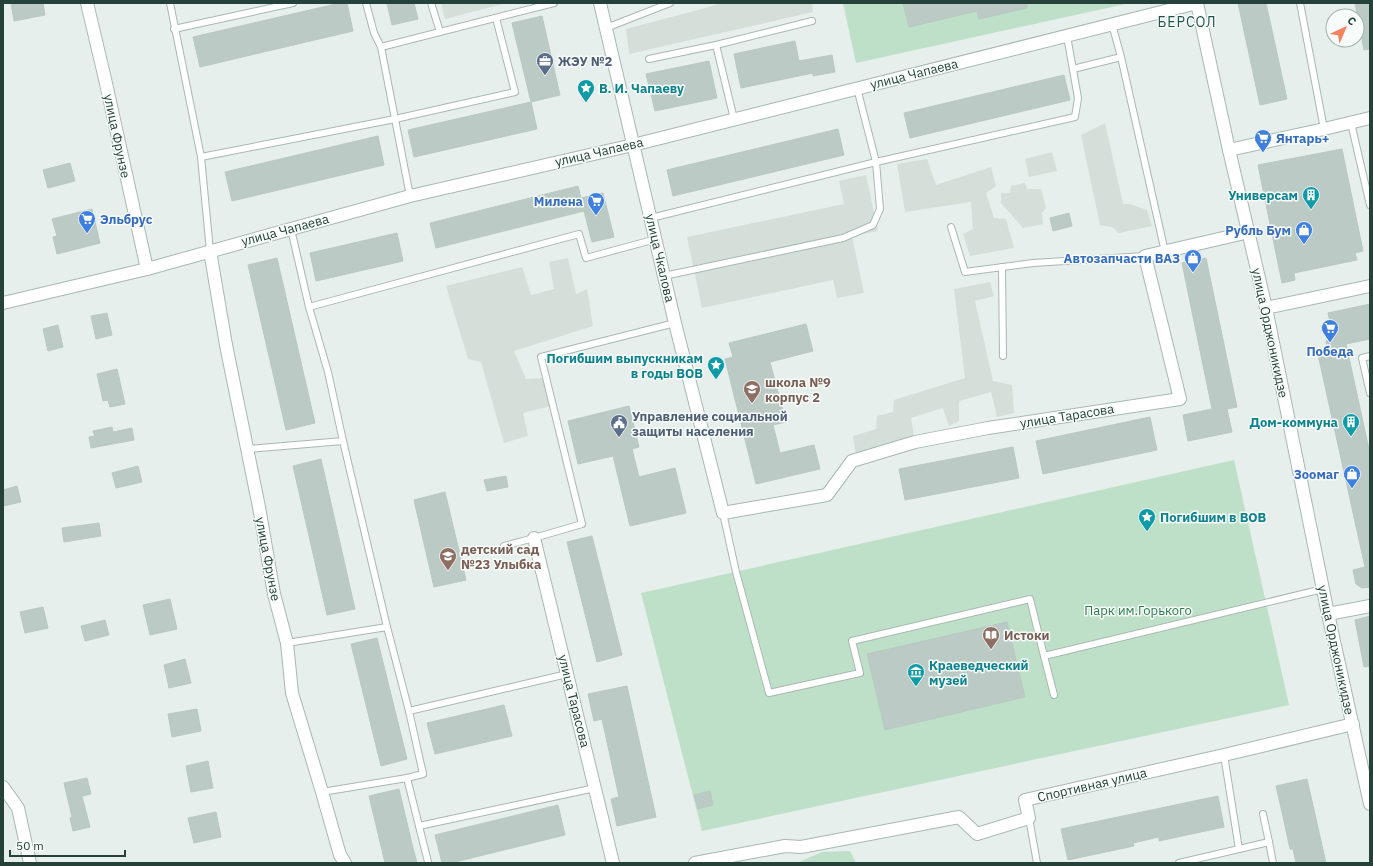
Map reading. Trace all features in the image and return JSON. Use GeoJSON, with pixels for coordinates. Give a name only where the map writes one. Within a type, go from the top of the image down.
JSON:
{"type":"FeatureCollection","features":[{"type":"Feature","properties":{"kind":"street","name":"улица Фрунзе"},"geometry":{"type":"LineString","coordinates":[[87,3],[106,79],[147,269]]}},
{"type":"Feature","properties":{"kind":"street","name":"улица Чкалова"},"geometry":{"type":"LineString","coordinates":[[600,3],[675,323],[723,513]]}},
{"type":"Feature","properties":{"kind":"street","name":"улица Чапаева"},"geometry":{"type":"LineString","coordinates":[[3,303],[147,269],[210,250],[410,196],[633,144],[1197,3]]}},
{"type":"Feature","properties":{"kind":"street","name":"улица Орджоникидзе"},"geometry":{"type":"LineString","coordinates":[[1197,3],[1228,150],[1249,232],[1266,308],[1328,614],[1370,804]]}},
{"type":"Feature","properties":{"kind":"street"},"geometry":{"type":"LineString","coordinates":[[1228,150],[1370,118]]}},
{"type":"Feature","properties":{"kind":"street"},"geometry":{"type":"LineString","coordinates":[[1145,256],[1249,232]]}},
{"type":"Feature","properties":{"kind":"street","name":"улица Фрунзе"},"geometry":{"type":"LineString","coordinates":[[210,250],[226,345],[274,594],[286,643],[292,693],[340,855],[345,863]]}},
{"type":"Feature","properties":{"kind":"street","name":"улица Тарасова"},"geometry":{"type":"LineString","coordinates":[[723,513],[827,495],[852,462],[915,442],[988,428],[1180,399],[1145,256]]}},
{"type":"Feature","properties":{"kind":"street"},"geometry":{"type":"LineString","coordinates":[[1266,308],[1370,286]]}},
{"type":"Feature","properties":{"kind":"street","name":"улица Тарасова"},"geometry":{"type":"LineString","coordinates":[[534,538],[613,863]]}},
{"type":"Feature","properties":{"kind":"street"},"geometry":{"type":"LineString","coordinates":[[1328,614],[1370,606]]}},
{"type":"Feature","properties":{"kind":"street","name":"Спортивная улица"},"geometry":{"type":"LineString","coordinates":[[695,863],[785,846],[801,847],[959,816],[977,834],[1029,818],[1025,800],[1353,724]]}},
{"type":"Feature","properties":{"kind":"street"},"geometry":{"type":"LineString","coordinates":[[3,787],[18,808],[30,863]]}},
{"type":"Feature","properties":{"kind":"lane"},"geometry":{"type":"LineString","coordinates":[[170,3],[174,29],[201,157],[210,250]]}},
{"type":"Feature","properties":{"kind":"lane"},"geometry":{"type":"LineString","coordinates":[[174,29],[293,3]]}},
{"type":"Feature","properties":{"kind":"lane"},"geometry":{"type":"LineString","coordinates":[[366,3],[374,33],[381,47],[410,196]]}},
{"type":"Feature","properties":{"kind":"lane"},"geometry":{"type":"LineString","coordinates":[[432,3],[440,32]]}},
{"type":"Feature","properties":{"kind":"lane"},"geometry":{"type":"LineString","coordinates":[[526,3],[527,10]]}},
{"type":"Feature","properties":{"kind":"lane"},"geometry":{"type":"LineString","coordinates":[[381,47],[554,3]]}},
{"type":"Feature","properties":{"kind":"lane"},"geometry":{"type":"LineString","coordinates":[[606,28],[670,3]]}},
{"type":"Feature","properties":{"kind":"lane"},"geometry":{"type":"LineString","coordinates":[[1300,3],[1324,129]]}},
{"type":"Feature","properties":{"kind":"lane"},"geometry":{"type":"LineString","coordinates":[[201,157],[395,119],[515,92],[496,18]]}},
{"type":"Feature","properties":{"kind":"lane"},"geometry":{"type":"LineString","coordinates":[[650,59],[716,46],[812,20]]}},
{"type":"Feature","properties":{"kind":"lane"},"geometry":{"type":"LineString","coordinates":[[1112,24],[1121,57],[1164,252]]}},
{"type":"Feature","properties":{"kind":"lane"},"geometry":{"type":"LineString","coordinates":[[651,218],[876,162],[1075,117],[1078,98],[1067,36]]}},
{"type":"Feature","properties":{"kind":"lane"},"geometry":{"type":"LineString","coordinates":[[716,46],[734,119]]}},
{"type":"Feature","properties":{"kind":"lane"},"geometry":{"type":"LineString","coordinates":[[1073,68],[1121,57]]}},
{"type":"Feature","properties":{"kind":"lane"},"geometry":{"type":"LineString","coordinates":[[664,276],[843,238],[873,225],[880,209],[876,162],[857,88]]}},
{"type":"Feature","properties":{"kind":"lane"},"geometry":{"type":"LineString","coordinates":[[1351,123],[1370,205]]}},
{"type":"Feature","properties":{"kind":"lane"},"geometry":{"type":"LineString","coordinates":[[951,227],[965,272],[1033,263],[1145,256]]}},
{"type":"Feature","properties":{"kind":"lane"},"geometry":{"type":"LineString","coordinates":[[291,228],[309,307],[328,372],[343,441],[423,774],[322,792]]}},
{"type":"Feature","properties":{"kind":"lane"},"geometry":{"type":"LineString","coordinates":[[309,307],[579,234],[586,258],[656,239]]}},
{"type":"Feature","properties":{"kind":"lane"},"geometry":{"type":"LineString","coordinates":[[1002,267],[1003,356]]}},
{"type":"Feature","properties":{"kind":"lane"},"geometry":{"type":"LineString","coordinates":[[504,546],[582,524],[541,357],[675,323]]}},
{"type":"Feature","properties":{"kind":"lane"},"geometry":{"type":"LineString","coordinates":[[1370,356],[1362,358],[1370,393]]}},
{"type":"Feature","properties":{"kind":"lane"},"geometry":{"type":"LineString","coordinates":[[247,449],[343,441]]}},
{"type":"Feature","properties":{"kind":"lane"},"geometry":{"type":"LineString","coordinates":[[723,513],[736,572],[769,693],[860,673],[852,642],[1030,599],[1054,695]]}},
{"type":"Feature","properties":{"kind":"lane"},"geometry":{"type":"LineString","coordinates":[[1044,656],[1323,589]]}},
{"type":"Feature","properties":{"kind":"lane"},"geometry":{"type":"LineString","coordinates":[[286,643],[387,627]]}},
{"type":"Feature","properties":{"kind":"lane"},"geometry":{"type":"LineString","coordinates":[[409,711],[567,674]]}},
{"type":"Feature","properties":{"kind":"lane"},"geometry":{"type":"LineString","coordinates":[[1224,755],[1239,849]]}},
{"type":"Feature","properties":{"kind":"lane"},"geometry":{"type":"LineString","coordinates":[[407,778],[428,862]]}},
{"type":"Feature","properties":{"kind":"lane"},"geometry":{"type":"LineString","coordinates":[[419,826],[595,788]]}},
{"type":"Feature","properties":{"kind":"lane"},"geometry":{"type":"LineString","coordinates":[[1264,814],[1273,863]]}},
{"type":"Feature","properties":{"kind":"lane"},"geometry":{"type":"LineString","coordinates":[[1029,818],[1037,863]]}},
{"type":"Feature","properties":{"kind":"lane"},"geometry":{"type":"LineString","coordinates":[[1179,863],[1268,842]]}},
{"type":"Feature","properties":{"kind":"shaded area"},"geometry":{"type":"Polygon","coordinates":[[[441,3],[507,3],[445,19],[441,3]]]}},
{"type":"Feature","properties":{"kind":"shaded area"},"geometry":{"type":"Polygon","coordinates":[[[717,3],[812,3],[813,12],[629,54],[626,29],[716,5],[717,3]]]}},
{"type":"Feature","properties":{"kind":"shaded area"},"geometry":{"type":"Polygon","coordinates":[[[1105,123],[1123,204],[1130,204],[1147,210],[1152,226],[1119,233],[1112,227],[1100,225],[1081,135],[1105,123]]]}},
{"type":"Feature","properties":{"kind":"shaded area"},"geometry":{"type":"Polygon","coordinates":[[[1052,152],[1057,171],[1029,177],[1025,159],[1052,152]]]}},
{"type":"Feature","properties":{"kind":"shaded area"},"geometry":{"type":"Polygon","coordinates":[[[927,159],[936,185],[991,167],[996,186],[986,193],[994,218],[1006,219],[1014,248],[970,256],[963,234],[973,229],[971,202],[905,212],[897,164],[927,159]]]}},
{"type":"Feature","properties":{"kind":"shaded area"},"geometry":{"type":"Polygon","coordinates":[[[866,175],[878,231],[852,236],[864,293],[837,298],[833,280],[702,308],[687,237],[844,204],[839,181],[866,175]]]}},
{"type":"Feature","properties":{"kind":"shaded area"},"geometry":{"type":"Polygon","coordinates":[[[1025,183],[1027,189],[1041,189],[1046,208],[1042,213],[1043,224],[1023,228],[1001,203],[1001,193],[1010,193],[1011,186],[1025,183]]]}},
{"type":"Feature","properties":{"kind":"shaded area"},"geometry":{"type":"Polygon","coordinates":[[[568,258],[576,294],[587,289],[593,326],[514,351],[526,379],[544,378],[551,406],[523,413],[528,436],[504,443],[481,362],[468,359],[446,286],[522,267],[531,295],[554,289],[549,262],[568,258]]]}},
{"type":"Feature","properties":{"kind":"shaded area"},"geometry":{"type":"Polygon","coordinates":[[[990,282],[994,296],[975,301],[993,381],[1012,385],[1014,413],[997,417],[991,392],[959,401],[959,421],[949,426],[943,408],[911,418],[915,442],[856,455],[853,436],[876,429],[877,416],[893,412],[894,400],[965,378],[954,289],[990,282]]]}},
{"type":"Feature","properties":{"kind":"green space"},"geometry":{"type":"Polygon","coordinates":[[[843,3],[1130,3],[856,63],[843,3]]]}},
{"type":"Feature","properties":{"kind":"green space","name":"Парк им.Горького"},"geometry":{"type":"Polygon","coordinates":[[[1234,460],[1289,705],[702,831],[641,593],[1234,460]]]}},
{"type":"Feature","properties":{"kind":"green space"},"geometry":{"type":"Polygon","coordinates":[[[850,851],[856,863],[797,863],[822,852],[850,851]]]}},
{"type":"Feature","properties":{"kind":"building"},"geometry":{"type":"Polygon","coordinates":[[[11,3],[43,3],[45,15],[14,21],[11,3]]]}},
{"type":"Feature","properties":{"kind":"building"},"geometry":{"type":"Polygon","coordinates":[[[340,3],[347,3],[353,31],[200,67],[193,37],[340,3]]]}},
{"type":"Feature","properties":{"kind":"building"},"geometry":{"type":"Polygon","coordinates":[[[387,3],[414,3],[418,19],[392,25],[387,3]]]}},
{"type":"Feature","properties":{"kind":"building"},"geometry":{"type":"Polygon","coordinates":[[[903,3],[1027,3],[1027,8],[979,19],[977,11],[909,27],[903,3]]]}},
{"type":"Feature","properties":{"kind":"building"},"geometry":{"type":"Polygon","coordinates":[[[1238,3],[1266,3],[1287,99],[1260,105],[1238,3]]]}},
{"type":"Feature","properties":{"kind":"building"},"geometry":{"type":"Polygon","coordinates":[[[1355,3],[1370,3],[1370,49],[1364,50],[1364,48],[1365,48],[1365,8],[1356,8],[1355,3]]]}},
{"type":"Feature","properties":{"kind":"building"},"geometry":{"type":"Polygon","coordinates":[[[542,16],[560,95],[531,102],[512,23],[542,16]]]}},
{"type":"Feature","properties":{"kind":"building"},"geometry":{"type":"Polygon","coordinates":[[[795,41],[799,61],[832,55],[835,72],[813,76],[813,73],[741,88],[734,54],[795,41]]]}},
{"type":"Feature","properties":{"kind":"building"},"geometry":{"type":"Polygon","coordinates":[[[709,61],[717,98],[655,111],[646,74],[709,61]]]}},
{"type":"Feature","properties":{"kind":"building"},"geometry":{"type":"Polygon","coordinates":[[[1064,75],[1070,100],[910,138],[904,113],[1064,75]]]}},
{"type":"Feature","properties":{"kind":"building"},"geometry":{"type":"Polygon","coordinates":[[[531,102],[537,129],[414,157],[408,130],[531,102]]]}},
{"type":"Feature","properties":{"kind":"building"},"geometry":{"type":"Polygon","coordinates":[[[838,129],[844,155],[673,196],[667,170],[838,129]]]}},
{"type":"Feature","properties":{"kind":"building"},"geometry":{"type":"Polygon","coordinates":[[[378,136],[384,165],[232,201],[225,172],[378,136]]]}},
{"type":"Feature","properties":{"kind":"building","name":"Универсам"},"geometry":{"type":"Polygon","coordinates":[[[1342,149],[1363,251],[1355,253],[1357,260],[1294,273],[1295,280],[1282,283],[1258,165],[1342,149]]]}},
{"type":"Feature","properties":{"kind":"building"},"geometry":{"type":"Polygon","coordinates":[[[70,163],[75,181],[48,188],[43,170],[70,163]]]}},
{"type":"Feature","properties":{"kind":"building"},"geometry":{"type":"Polygon","coordinates":[[[578,186],[581,198],[603,193],[614,237],[592,242],[584,211],[436,248],[430,223],[578,186]]]}},
{"type":"Feature","properties":{"kind":"building"},"geometry":{"type":"Polygon","coordinates":[[[92,209],[100,243],[57,254],[53,237],[57,236],[52,219],[92,209]]]}},
{"type":"Feature","properties":{"kind":"building"},"geometry":{"type":"Polygon","coordinates":[[[1069,213],[1072,226],[1053,231],[1050,218],[1069,213]]]}},
{"type":"Feature","properties":{"kind":"building"},"geometry":{"type":"Polygon","coordinates":[[[397,233],[403,261],[316,281],[310,253],[397,233]]]}},
{"type":"Feature","properties":{"kind":"building"},"geometry":{"type":"Polygon","coordinates":[[[277,258],[315,423],[286,430],[248,265],[277,258]]]}},
{"type":"Feature","properties":{"kind":"building"},"geometry":{"type":"Polygon","coordinates":[[[1206,258],[1237,407],[1227,409],[1232,432],[1188,441],[1183,415],[1212,409],[1182,263],[1206,258]]]}},
{"type":"Feature","properties":{"kind":"building","name":"Дом-коммуна"},"geometry":{"type":"Polygon","coordinates":[[[1370,304],[1370,339],[1346,344],[1370,454],[1370,587],[1362,588],[1356,584],[1353,570],[1365,567],[1317,350],[1327,348],[1326,341],[1334,339],[1328,313],[1370,304]]]}},
{"type":"Feature","properties":{"kind":"building"},"geometry":{"type":"Polygon","coordinates":[[[107,313],[112,335],[96,339],[91,316],[107,313]]]}},
{"type":"Feature","properties":{"kind":"building"},"geometry":{"type":"Polygon","coordinates":[[[806,324],[813,351],[770,362],[786,422],[773,425],[780,453],[814,445],[820,469],[756,484],[725,359],[733,357],[729,343],[806,324]]]}},
{"type":"Feature","properties":{"kind":"building"},"geometry":{"type":"Polygon","coordinates":[[[58,325],[63,347],[48,351],[43,329],[58,325]]]}},
{"type":"Feature","properties":{"kind":"building"},"geometry":{"type":"Polygon","coordinates":[[[117,369],[125,404],[110,407],[108,400],[103,401],[97,374],[117,369]]]}},
{"type":"Feature","properties":{"kind":"building"},"geometry":{"type":"Polygon","coordinates":[[[629,406],[639,447],[632,449],[639,477],[675,468],[686,513],[630,526],[613,456],[578,464],[568,421],[629,406]]]}},
{"type":"Feature","properties":{"kind":"building"},"geometry":{"type":"Polygon","coordinates":[[[1150,417],[1157,450],[1043,474],[1036,441],[1150,417]]]}},
{"type":"Feature","properties":{"kind":"building"},"geometry":{"type":"Polygon","coordinates":[[[112,427],[113,432],[132,428],[134,440],[91,448],[89,437],[95,436],[93,431],[112,427]]]}},
{"type":"Feature","properties":{"kind":"building"},"geometry":{"type":"Polygon","coordinates":[[[1013,447],[1019,478],[905,500],[899,469],[1013,447]]]}},
{"type":"Feature","properties":{"kind":"building"},"geometry":{"type":"Polygon","coordinates":[[[321,459],[355,609],[327,615],[293,466],[321,459]]]}},
{"type":"Feature","properties":{"kind":"building"},"geometry":{"type":"Polygon","coordinates":[[[138,466],[142,482],[116,488],[112,473],[138,466]]]}},
{"type":"Feature","properties":{"kind":"building"},"geometry":{"type":"Polygon","coordinates":[[[506,476],[508,487],[487,491],[484,480],[506,476]]]}},
{"type":"Feature","properties":{"kind":"building"},"geometry":{"type":"Polygon","coordinates":[[[17,486],[21,502],[3,506],[3,490],[17,486]]]}},
{"type":"Feature","properties":{"kind":"building"},"geometry":{"type":"Polygon","coordinates":[[[445,492],[466,580],[434,587],[414,500],[445,492]]]}},
{"type":"Feature","properties":{"kind":"building"},"geometry":{"type":"Polygon","coordinates":[[[99,523],[101,536],[64,542],[62,528],[99,523]]]}},
{"type":"Feature","properties":{"kind":"building"},"geometry":{"type":"Polygon","coordinates":[[[592,536],[622,655],[597,662],[567,542],[592,536]]]}},
{"type":"Feature","properties":{"kind":"building"},"geometry":{"type":"Polygon","coordinates":[[[170,599],[177,629],[150,635],[143,605],[170,599]]]}},
{"type":"Feature","properties":{"kind":"building"},"geometry":{"type":"Polygon","coordinates":[[[43,607],[48,628],[25,633],[20,612],[43,607]]]}},
{"type":"Feature","properties":{"kind":"building"},"geometry":{"type":"Polygon","coordinates":[[[1370,616],[1370,666],[1364,667],[1355,620],[1370,616]]]}},
{"type":"Feature","properties":{"kind":"building"},"geometry":{"type":"Polygon","coordinates":[[[105,620],[109,635],[85,641],[81,626],[105,620]]]}},
{"type":"Feature","properties":{"kind":"building"},"geometry":{"type":"Polygon","coordinates":[[[1007,622],[1025,697],[885,730],[867,654],[1007,622]]]}},
{"type":"Feature","properties":{"kind":"building"},"geometry":{"type":"Polygon","coordinates":[[[377,638],[407,759],[381,766],[351,644],[377,638]]]}},
{"type":"Feature","properties":{"kind":"building"},"geometry":{"type":"Polygon","coordinates":[[[185,659],[191,683],[169,688],[164,665],[185,659]]]}},
{"type":"Feature","properties":{"kind":"building"},"geometry":{"type":"Polygon","coordinates":[[[627,686],[656,817],[617,826],[611,799],[619,797],[602,719],[594,721],[588,694],[627,686]]]}},
{"type":"Feature","properties":{"kind":"building"},"geometry":{"type":"Polygon","coordinates":[[[504,705],[512,736],[435,754],[427,723],[504,705]]]}},
{"type":"Feature","properties":{"kind":"building"},"geometry":{"type":"Polygon","coordinates":[[[197,709],[201,731],[172,737],[168,714],[197,709]]]}},
{"type":"Feature","properties":{"kind":"building"},"geometry":{"type":"Polygon","coordinates":[[[208,761],[213,788],[191,792],[186,766],[208,761]]]}},
{"type":"Feature","properties":{"kind":"building"},"geometry":{"type":"Polygon","coordinates":[[[87,778],[91,794],[82,796],[90,827],[73,831],[70,818],[72,817],[64,783],[87,778]]]}},
{"type":"Feature","properties":{"kind":"building"},"geometry":{"type":"Polygon","coordinates":[[[1307,779],[1326,863],[1296,863],[1293,849],[1290,849],[1276,786],[1307,779]]]}},
{"type":"Feature","properties":{"kind":"building"},"geometry":{"type":"Polygon","coordinates":[[[399,789],[417,863],[385,863],[369,796],[399,789]]]}},
{"type":"Feature","properties":{"kind":"building"},"geometry":{"type":"Polygon","coordinates":[[[710,791],[713,805],[698,809],[694,795],[710,791]]]}},
{"type":"Feature","properties":{"kind":"building"},"geometry":{"type":"Polygon","coordinates":[[[1218,796],[1224,827],[1159,841],[1159,837],[1133,843],[1134,846],[1068,860],[1061,829],[1218,796]]]}},
{"type":"Feature","properties":{"kind":"building"},"geometry":{"type":"Polygon","coordinates":[[[558,805],[565,835],[451,863],[442,863],[435,835],[558,805]]]}},
{"type":"Feature","properties":{"kind":"building"},"geometry":{"type":"Polygon","coordinates":[[[216,812],[221,837],[194,843],[188,818],[216,812]]]}},
{"type":"Feature","properties":{"kind":"place","name":"ЖЭУ №2"},"geometry":{"type":"Point","coordinates":[545,76]}},
{"type":"Feature","properties":{"kind":"place","name":"В. И. Чапаеву"},"geometry":{"type":"Point","coordinates":[586,103]}},
{"type":"Feature","properties":{"kind":"place","name":"Янтарь+"},"geometry":{"type":"Point","coordinates":[1263,153]}},
{"type":"Feature","properties":{"kind":"place","name":"Универсам"},"geometry":{"type":"Point","coordinates":[1311,210]}},
{"type":"Feature","properties":{"kind":"place","name":"Милена"},"geometry":{"type":"Point","coordinates":[596,216]}},
{"type":"Feature","properties":{"kind":"place","name":"Эльбрус"},"geometry":{"type":"Point","coordinates":[87,234]}},
{"type":"Feature","properties":{"kind":"place","name":"Рубль Бум"},"geometry":{"type":"Point","coordinates":[1304,245]}},
{"type":"Feature","properties":{"kind":"place","name":"Автозапчасти ВАЗ"},"geometry":{"type":"Point","coordinates":[1193,273]}},
{"type":"Feature","properties":{"kind":"place","name":"Победа"},"geometry":{"type":"Point","coordinates":[1330,343]}},
{"type":"Feature","properties":{"kind":"place","name":"Погибшим выпускникам в годы ВОВ"},"geometry":{"type":"Point","coordinates":[716,380]}},
{"type":"Feature","properties":{"kind":"place","name":"школа №9 корпус 2"},"geometry":{"type":"Point","coordinates":[752,404]}},
{"type":"Feature","properties":{"kind":"place","name":"Дом-коммуна"},"geometry":{"type":"Point","coordinates":[1351,437]}},
{"type":"Feature","properties":{"kind":"place","name":"Управление социальной защиты населения"},"geometry":{"type":"Point","coordinates":[619,438]}},
{"type":"Feature","properties":{"kind":"place","name":"Зоомаг"},"geometry":{"type":"Point","coordinates":[1352,489]}},
{"type":"Feature","properties":{"kind":"place","name":"Погибшим в ВОВ"},"geometry":{"type":"Point","coordinates":[1147,532]}},
{"type":"Feature","properties":{"kind":"place","name":"детский сад №23 Улыбка"},"geometry":{"type":"Point","coordinates":[448,571]}},
{"type":"Feature","properties":{"kind":"place","name":"Истоки"},"geometry":{"type":"Point","coordinates":[991,650]}},
{"type":"Feature","properties":{"kind":"place","name":"Краеведческий музей"},"geometry":{"type":"Point","coordinates":[916,687]}},
{"type":"Feature","properties":{"kind":"district","name":"БЕРСОЛ"},"geometry":{"type":"Point","coordinates":[1187,22]}}]}
